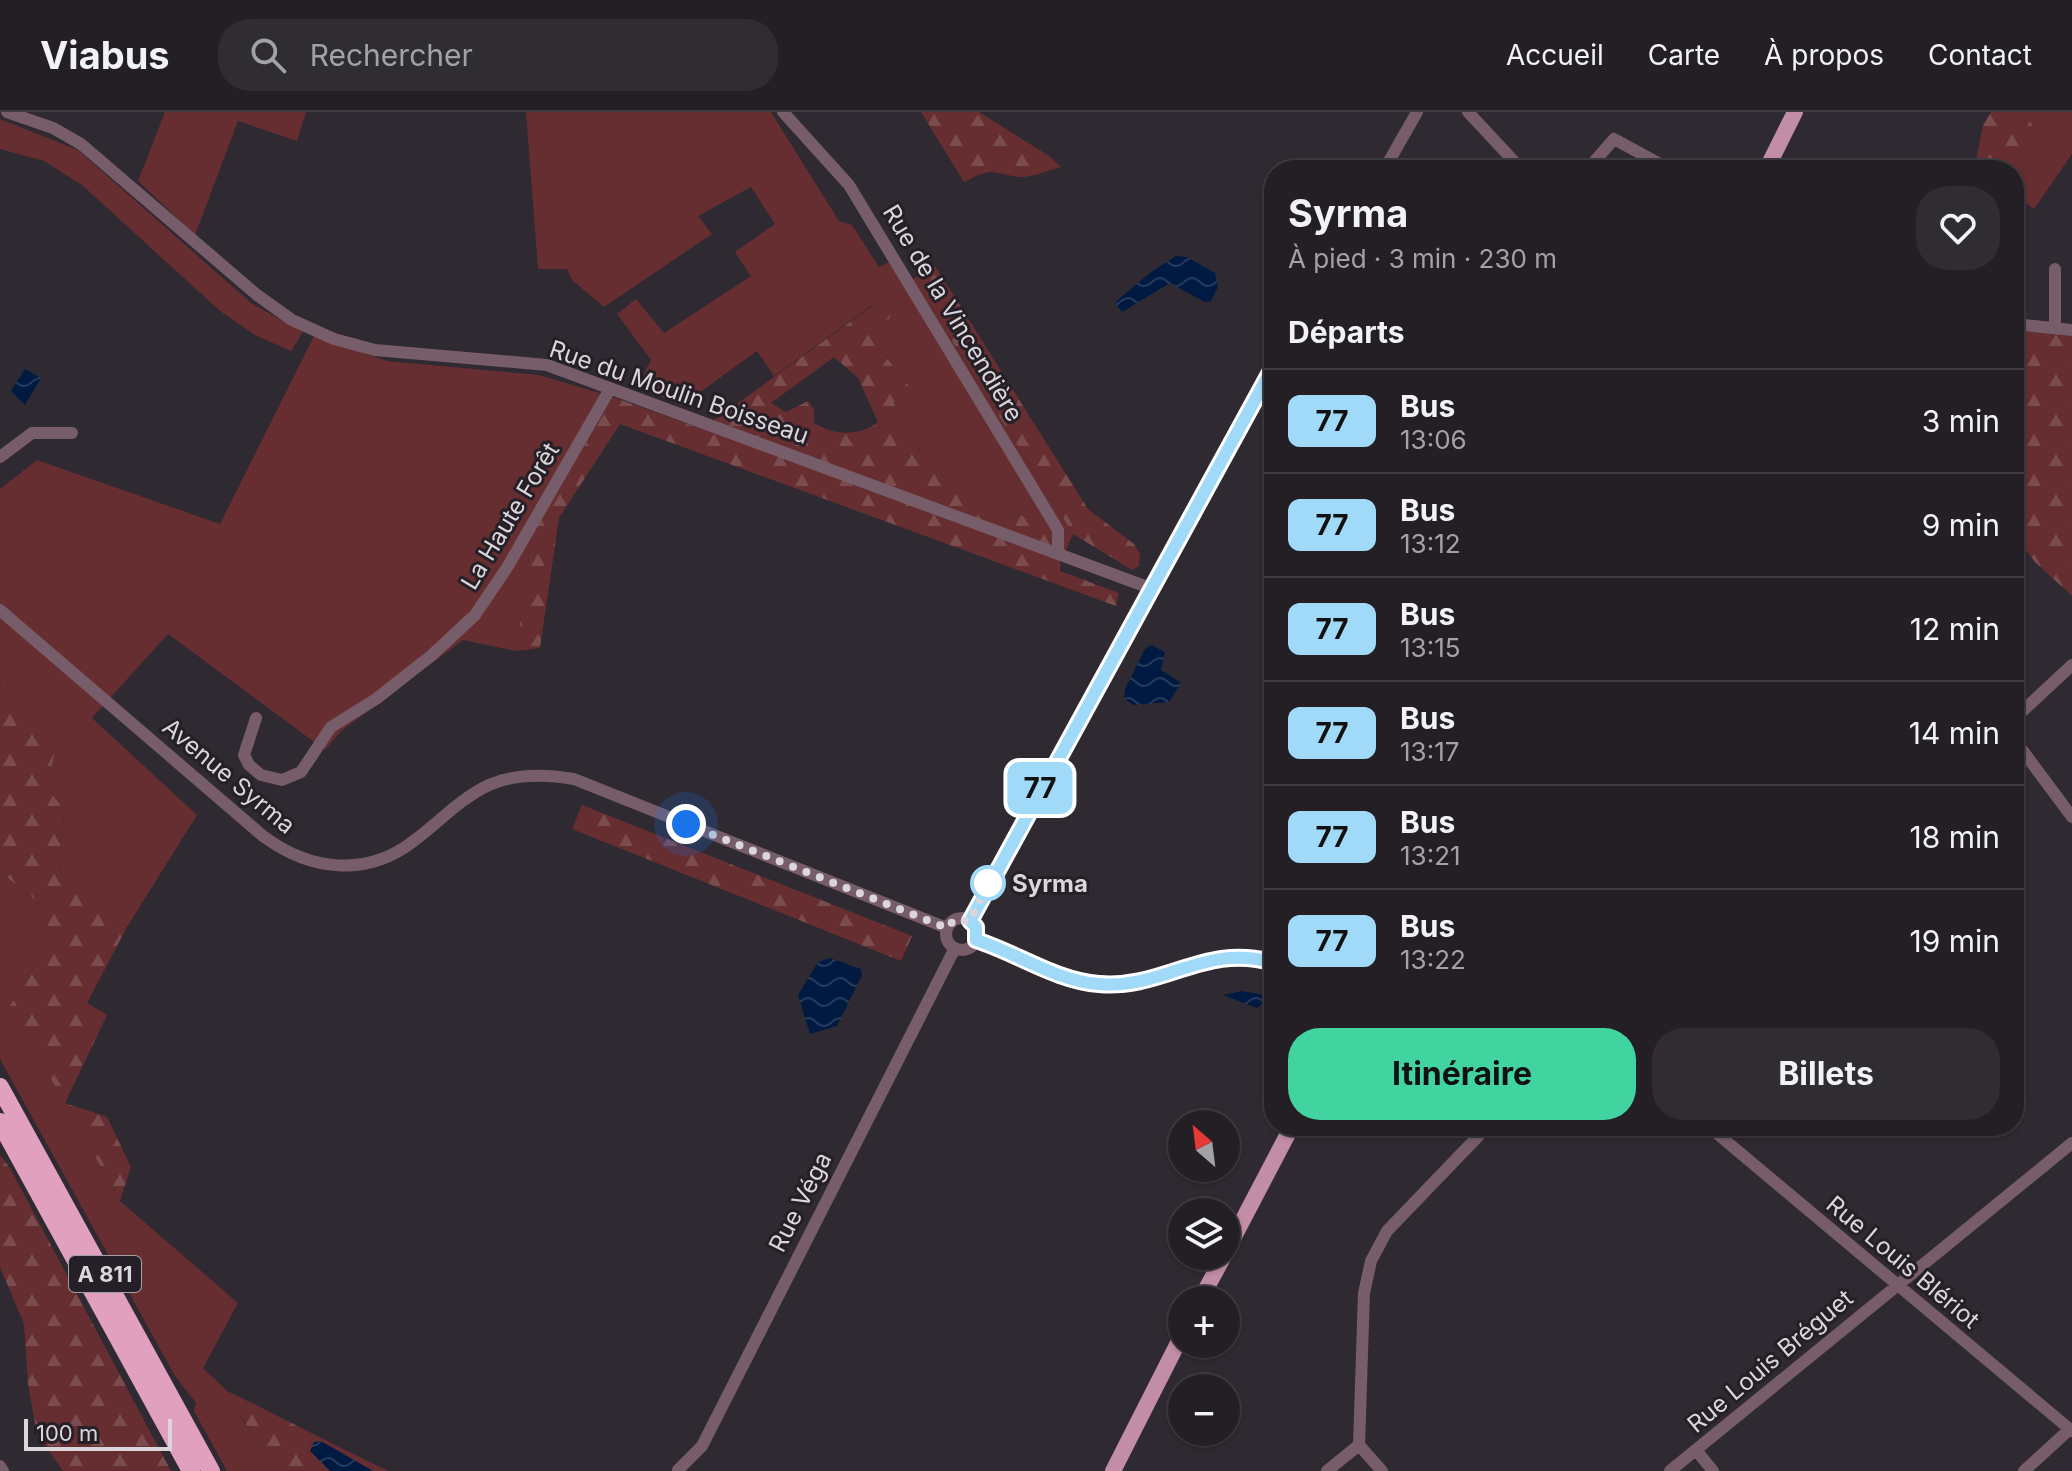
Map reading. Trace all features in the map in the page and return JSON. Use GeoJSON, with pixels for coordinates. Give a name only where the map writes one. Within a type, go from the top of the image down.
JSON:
{"type":"FeatureCollection","features":[{"type":"Feature","properties":{"kind":"highway","name":"A 811"},"geometry":{"type":"LineString","coordinates":[[0,1087],[211,1471]]}},
{"type":"Feature","properties":{"kind":"highway","name":"A 811"},"geometry":{"type":"LineString","coordinates":[[0,1122],[191,1471]]}},
{"type":"Feature","properties":{"kind":"main road"},"geometry":{"type":"LineString","coordinates":[[1771,160],[1795,112]]}},
{"type":"Feature","properties":{"kind":"main road"},"geometry":{"type":"LineString","coordinates":[[1240,1213],[1276,1136]]}},
{"type":"Feature","properties":{"kind":"main road"},"geometry":{"type":"LineString","coordinates":[[1240,1223],[1287,1136]]}},
{"type":"Feature","properties":{"kind":"main road"},"geometry":{"type":"LineString","coordinates":[[1113,1471],[1170,1358]]}},
{"type":"Feature","properties":{"kind":"street","name":"Rue du Moulin Boisseau"},"geometry":{"type":"LineString","coordinates":[[7,112],[53,128],[81,144],[257,295],[292,320],[334,339],[375,350],[547,365],[1058,551],[1148,593]]}},
{"type":"Feature","properties":{"kind":"street","name":"Rue de la Vincendière"},"geometry":{"type":"LineString","coordinates":[[783,112],[849,185],[1058,530],[1058,551]]}},
{"type":"Feature","properties":{"kind":"street"},"geometry":{"type":"LineString","coordinates":[[1390,160],[1417,112]]}},
{"type":"Feature","properties":{"kind":"street"},"geometry":{"type":"LineString","coordinates":[[1468,112],[1513,160]]}},
{"type":"Feature","properties":{"kind":"street"},"geometry":{"type":"LineString","coordinates":[[1596,160],[1614,139],[1653,160]]}},
{"type":"Feature","properties":{"kind":"street"},"geometry":{"type":"LineString","coordinates":[[2055,269],[2055,327]]}},
{"type":"Feature","properties":{"kind":"street"},"geometry":{"type":"LineString","coordinates":[[2024,325],[2072,330]]}},
{"type":"Feature","properties":{"kind":"street"},"geometry":{"type":"LineString","coordinates":[[970,921],[1264,383]]}},
{"type":"Feature","properties":{"kind":"street","name":"La Haute Forêt"},"geometry":{"type":"LineString","coordinates":[[256,718],[244,755],[249,765],[261,775],[282,780],[301,772],[331,727],[376,699],[432,655],[475,615],[508,566],[610,389]]}},
{"type":"Feature","properties":{"kind":"street"},"geometry":{"type":"LineString","coordinates":[[0,457],[32,433],[52,430],[72,433]]}},
{"type":"Feature","properties":{"kind":"street","name":"Avenue Syrma"},"geometry":{"type":"LineString","coordinates":[[0,610],[263,836],[300,859],[342,867],[382,860],[404,849],[490,785],[521,777],[553,775],[574,779],[947,928]]}},
{"type":"Feature","properties":{"kind":"street"},"geometry":{"type":"LineString","coordinates":[[2024,710],[2072,665]]}},
{"type":"Feature","properties":{"kind":"street"},"geometry":{"type":"LineString","coordinates":[[2024,752],[2072,817]]}},
{"type":"Feature","properties":{"kind":"street"},"geometry":{"type":"LineString","coordinates":[[954,920],[970,921],[976,927],[976,940],[970,948],[955,948],[948,942],[947,928],[954,920]]}},
{"type":"Feature","properties":{"kind":"street"},"geometry":{"type":"LineString","coordinates":[[976,940],[1069,977],[1098,984],[1143,981],[1205,961],[1264,955]]}},
{"type":"Feature","properties":{"kind":"street","name":"Rue Véga"},"geometry":{"type":"LineString","coordinates":[[678,1470],[702,1446],[955,948]]}},
{"type":"Feature","properties":{"kind":"street"},"geometry":{"type":"LineString","coordinates":[[1250,956],[1264,960]]}},
{"type":"Feature","properties":{"kind":"street"},"geometry":{"type":"LineString","coordinates":[[1382,1471],[1359,1445],[1364,1293],[1371,1261],[1387,1231],[1478,1136]]}},
{"type":"Feature","properties":{"kind":"street","name":"Rue Louis Blériot"},"geometry":{"type":"LineString","coordinates":[[1720,1136],[2071,1430]]}},
{"type":"Feature","properties":{"kind":"street","name":"Rue Louis Bréguet"},"geometry":{"type":"LineString","coordinates":[[1670,1471],[2072,1143]]}},
{"type":"Feature","properties":{"kind":"street"},"geometry":{"type":"LineString","coordinates":[[2024,1471],[2071,1430]]}},
{"type":"Feature","properties":{"kind":"street"},"geometry":{"type":"LineString","coordinates":[[1327,1471],[1359,1445]]}},
{"type":"Feature","properties":{"kind":"street"},"geometry":{"type":"LineString","coordinates":[[1696,1450],[1713,1471]]}},
{"type":"Feature","properties":{"kind":"green space"},"geometry":{"type":"Polygon","coordinates":[[[165,112],[306,112],[297,141],[238,121],[195,235],[138,181],[165,112]]]}},
{"type":"Feature","properties":{"kind":"green space"},"geometry":{"type":"Polygon","coordinates":[[[526,112],[771,112],[839,221],[852,225],[879,267],[899,257],[1073,534],[1061,561],[1046,536],[1047,523],[996,506],[953,484],[919,451],[905,429],[894,403],[909,387],[868,335],[889,319],[901,294],[871,306],[774,376],[757,351],[681,406],[638,386],[651,360],[617,314],[636,299],[664,333],[751,276],[735,252],[775,224],[751,187],[698,216],[712,234],[604,307],[572,280],[567,269],[538,269],[526,112]]]}},
{"type":"Feature","properties":{"kind":"green space"},"geometry":{"type":"Polygon","coordinates":[[[921,112],[979,112],[1049,156],[1061,167],[1026,177],[988,172],[964,182],[921,112]]]}},
{"type":"Feature","properties":{"kind":"green space"},"geometry":{"type":"Polygon","coordinates":[[[1991,112],[2032,112],[2029,119],[2042,142],[2024,168],[2024,160],[1976,160],[1983,125],[1991,112]]]}},
{"type":"Feature","properties":{"kind":"green space"},"geometry":{"type":"Polygon","coordinates":[[[2032,112],[2072,112],[2072,154],[2034,209],[2024,202],[2024,168],[2042,142],[2029,119],[2032,112]]]}},
{"type":"Feature","properties":{"kind":"green space"},"geometry":{"type":"Polygon","coordinates":[[[0,119],[78,150],[251,303],[303,332],[291,351],[255,335],[220,311],[82,185],[44,161],[0,149],[0,119]]]}},
{"type":"Feature","properties":{"kind":"green space"},"geometry":{"type":"Polygon","coordinates":[[[935,266],[1088,509],[1134,544],[1140,554],[1139,566],[1132,570],[1073,534],[913,279],[935,266]]]}},
{"type":"Feature","properties":{"kind":"green space"},"geometry":{"type":"Polygon","coordinates":[[[902,293],[889,319],[868,335],[910,387],[894,403],[919,451],[953,484],[974,496],[1047,523],[1060,571],[1119,593],[1116,606],[620,424],[559,518],[540,648],[516,651],[532,535],[613,397],[702,429],[872,306],[902,293]],[[834,357],[771,403],[786,412],[808,401],[814,409],[814,423],[821,427],[846,433],[863,430],[878,422],[858,378],[834,357]]]}},
{"type":"Feature","properties":{"kind":"green space"},"geometry":{"type":"Polygon","coordinates":[[[2024,330],[2072,336],[2072,596],[2024,548],[2024,330]]]}},
{"type":"Feature","properties":{"kind":"green space"},"geometry":{"type":"Polygon","coordinates":[[[314,336],[387,361],[539,375],[613,397],[532,535],[516,651],[463,640],[341,731],[325,750],[168,634],[92,718],[197,815],[127,927],[60,874],[64,809],[47,788],[56,747],[0,680],[0,489],[37,460],[220,524],[314,336]]]}},
{"type":"Feature","properties":{"kind":"green space"},"geometry":{"type":"Polygon","coordinates":[[[0,680],[56,747],[47,788],[64,809],[60,874],[127,927],[87,1003],[107,1015],[65,1103],[107,1117],[131,1167],[120,1201],[10,1006],[50,939],[43,906],[0,872],[0,680]]]}},
{"type":"Feature","properties":{"kind":"green space"},"geometry":{"type":"Polygon","coordinates":[[[582,805],[912,936],[901,961],[572,829],[582,805]]]}},
{"type":"Feature","properties":{"kind":"green space"},"geometry":{"type":"Polygon","coordinates":[[[0,872],[43,906],[50,939],[11,1006],[120,1201],[238,1303],[203,1368],[227,1391],[248,1401],[240,1415],[274,1471],[227,1471],[194,1411],[196,1403],[175,1376],[0,1059],[0,872]]]}},
{"type":"Feature","properties":{"kind":"green space"},"geometry":{"type":"Polygon","coordinates":[[[0,1155],[10,1168],[171,1471],[63,1471],[37,1434],[28,1384],[24,1324],[0,1267],[0,1155]]]}},
{"type":"Feature","properties":{"kind":"green space"},"geometry":{"type":"Polygon","coordinates":[[[248,1401],[315,1435],[307,1452],[325,1471],[274,1471],[240,1414],[248,1401]]]}},
{"type":"Feature","properties":{"kind":"green space"},"geometry":{"type":"Polygon","coordinates":[[[315,1435],[388,1471],[325,1471],[307,1452],[315,1435]]]}},
{"type":"Feature","properties":{"kind":"water"},"geometry":{"type":"Polygon","coordinates":[[[1176,256],[1187,257],[1215,273],[1218,287],[1211,301],[1205,302],[1170,283],[1122,312],[1115,303],[1151,272],[1176,256]]]}},
{"type":"Feature","properties":{"kind":"water"},"geometry":{"type":"Polygon","coordinates":[[[25,369],[41,378],[25,405],[11,391],[25,369]]]}},
{"type":"Feature","properties":{"kind":"water"},"geometry":{"type":"Polygon","coordinates":[[[1151,645],[1165,652],[1161,670],[1181,683],[1169,702],[1134,705],[1124,699],[1125,689],[1145,649],[1151,645]]]}},
{"type":"Feature","properties":{"kind":"water"},"geometry":{"type":"Polygon","coordinates":[[[830,958],[861,969],[862,975],[837,1026],[810,1034],[798,995],[818,962],[830,958]]]}},
{"type":"Feature","properties":{"kind":"water"},"geometry":{"type":"Polygon","coordinates":[[[1242,991],[1264,995],[1264,1003],[1257,1008],[1223,995],[1242,991]]]}},
{"type":"Feature","properties":{"kind":"water"},"geometry":{"type":"Polygon","coordinates":[[[321,1441],[373,1471],[330,1471],[310,1451],[314,1442],[321,1441]]]}},
{"type":"Feature","properties":{"kind":"bus line","name":"77"},"geometry":{"type":"LineString","coordinates":[[1264,383],[970,921],[976,927],[976,940],[1069,977],[1098,984],[1143,981],[1205,961],[1250,956],[1264,960]]}},
{"type":"Feature","properties":{"kind":"place","name":"Syrma"},"geometry":{"type":"Point","coordinates":[988,883]}},
{"type":"Feature","properties":{"kind":"route"},"geometry":{"type":"LineString","coordinates":[[686,824],[947,928],[954,920],[970,921],[988,883]]}}]}
